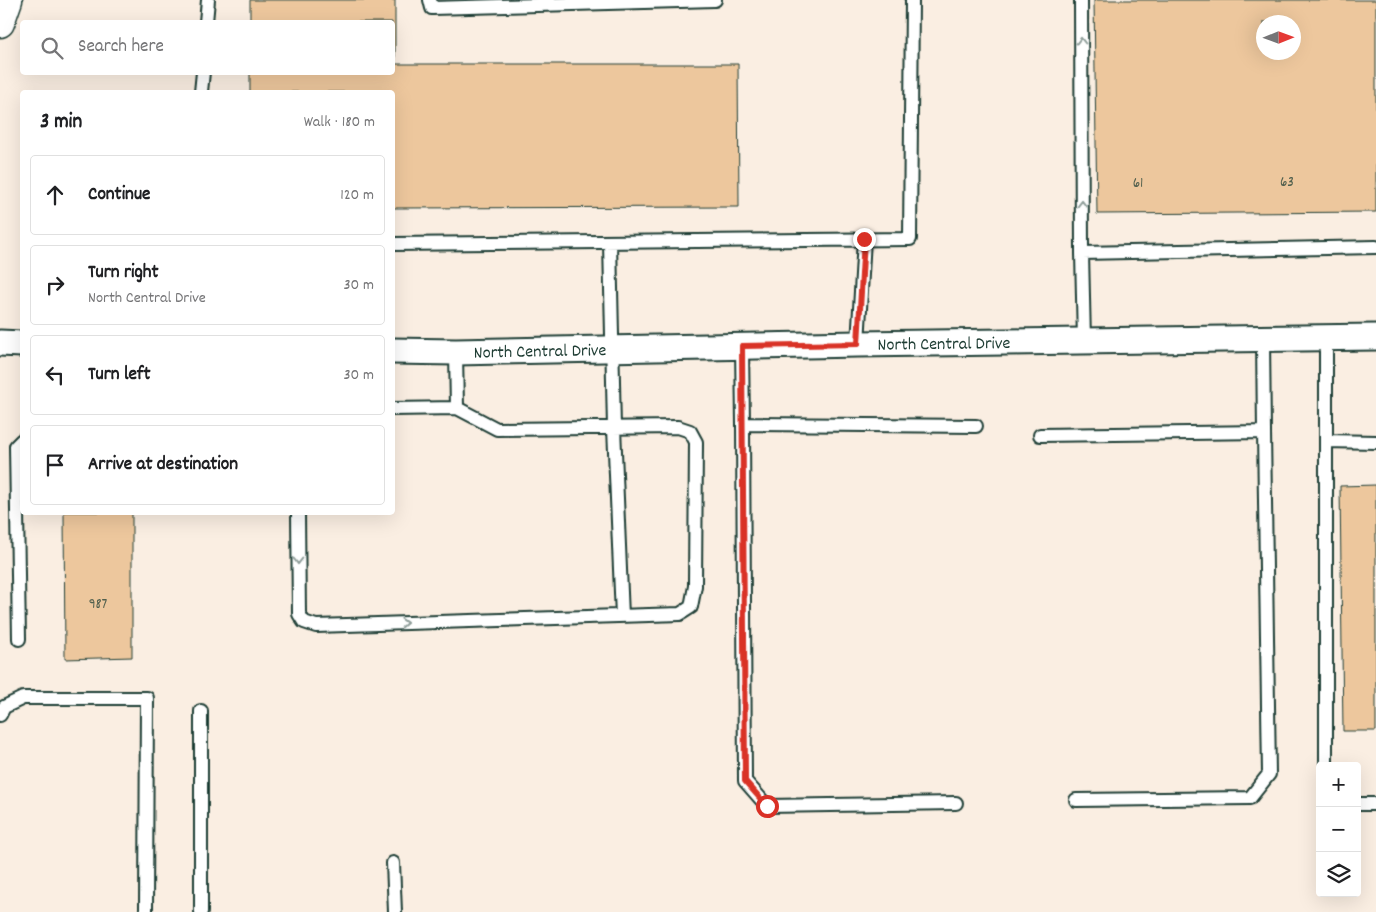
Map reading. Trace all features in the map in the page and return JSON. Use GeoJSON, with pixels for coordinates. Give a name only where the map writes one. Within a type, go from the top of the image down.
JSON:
{"type":"FeatureCollection","features":[{"type":"Feature","properties":{"kind":"street"},"geometry":{"type":"LineString","coordinates":[[0,23],[8,0]]}},
{"type":"Feature","properties":{"kind":"street","name":"North Central Drive"},"geometry":{"type":"LineString","coordinates":[[395,351],[456,352],[1376,337]]}},
{"type":"Feature","properties":{"kind":"street"},"geometry":{"type":"LineString","coordinates":[[0,343],[20,344]]}},
{"type":"Feature","properties":{"kind":"lane"},"geometry":{"type":"LineString","coordinates":[[206,20],[208,0]]}},
{"type":"Feature","properties":{"kind":"lane"},"geometry":{"type":"LineString","coordinates":[[430,0],[432,8],[715,0]]}},
{"type":"Feature","properties":{"kind":"lane"},"geometry":{"type":"LineString","coordinates":[[395,244],[910,239],[912,0]]}},
{"type":"Feature","properties":{"kind":"lane"},"geometry":{"type":"LineString","coordinates":[[1081,0],[1084,342]]}},
{"type":"Feature","properties":{"kind":"lane"},"geometry":{"type":"LineString","coordinates":[[201,90],[203,75]]}},
{"type":"Feature","properties":{"kind":"lane"},"geometry":{"type":"LineString","coordinates":[[858,344],[864,239]]}},
{"type":"Feature","properties":{"kind":"lane"},"geometry":{"type":"LineString","coordinates":[[610,242],[614,428],[622,616]]}},
{"type":"Feature","properties":{"kind":"lane"},"geometry":{"type":"LineString","coordinates":[[1082,252],[1376,247]]}},
{"type":"Feature","properties":{"kind":"lane"},"geometry":{"type":"LineString","coordinates":[[1326,338],[1326,762]]}},
{"type":"Feature","properties":{"kind":"lane"},"geometry":{"type":"LineString","coordinates":[[1076,800],[1250,798],[1269,774],[1263,339]]}},
{"type":"Feature","properties":{"kind":"lane"},"geometry":{"type":"LineString","coordinates":[[742,346],[745,781],[767,806],[956,803]]}},
{"type":"Feature","properties":{"kind":"lane"},"geometry":{"type":"LineString","coordinates":[[456,352],[457,408]]}},
{"type":"Feature","properties":{"kind":"lane"},"geometry":{"type":"LineString","coordinates":[[298,515],[298,614],[304,622],[316,626],[680,614],[691,607],[695,586],[696,442],[690,431],[678,427],[497,429],[457,408],[395,409]]}},
{"type":"Feature","properties":{"kind":"lane"},"geometry":{"type":"LineString","coordinates":[[743,424],[976,426]]}},
{"type":"Feature","properties":{"kind":"lane"},"geometry":{"type":"LineString","coordinates":[[1040,435],[1264,432]]}},
{"type":"Feature","properties":{"kind":"lane"},"geometry":{"type":"LineString","coordinates":[[1326,441],[1376,442]]}},
{"type":"Feature","properties":{"kind":"lane"},"geometry":{"type":"LineString","coordinates":[[19,639],[16,446],[20,442]]}},
{"type":"Feature","properties":{"kind":"lane"},"geometry":{"type":"LineString","coordinates":[[0,715],[4,707],[23,698],[147,698],[146,912]]}},
{"type":"Feature","properties":{"kind":"lane"},"geometry":{"type":"LineString","coordinates":[[200,711],[201,912]]}},
{"type":"Feature","properties":{"kind":"lane"},"geometry":{"type":"LineString","coordinates":[[1361,804],[1376,804]]}},
{"type":"Feature","properties":{"kind":"lane"},"geometry":{"type":"LineString","coordinates":[[393,863],[395,912]]}},
{"type":"Feature","properties":{"kind":"building"},"geometry":{"type":"Polygon","coordinates":[[[250,0],[395,0],[395,20],[250,20],[250,0]]]}},
{"type":"Feature","properties":{"kind":"building"},"geometry":{"type":"Polygon","coordinates":[[[1094,0],[1376,0],[1376,212],[1097,214],[1094,0]]]}},
{"type":"Feature","properties":{"kind":"building"},"geometry":{"type":"Polygon","coordinates":[[[395,64],[738,64],[739,207],[395,208],[395,90],[250,90],[250,75],[395,75],[395,64]]]}},
{"type":"Feature","properties":{"kind":"building"},"geometry":{"type":"Polygon","coordinates":[[[1376,485],[1376,731],[1343,731],[1340,486],[1376,485]]]}},
{"type":"Feature","properties":{"kind":"building"},"geometry":{"type":"Polygon","coordinates":[[[64,515],[132,515],[132,657],[65,659],[64,515]]]}},
{"type":"Feature","properties":{"kind":"route"},"geometry":{"type":"LineString","coordinates":[[767,806],[745,781],[742,346],[858,344],[864,239]]}}]}
